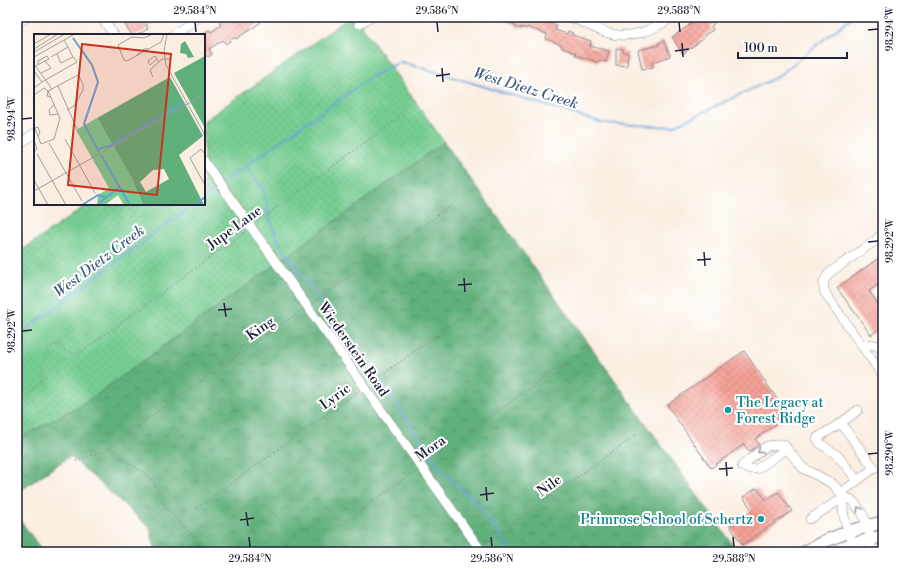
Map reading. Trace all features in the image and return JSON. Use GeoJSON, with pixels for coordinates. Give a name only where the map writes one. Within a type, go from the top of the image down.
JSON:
{"type":"FeatureCollection","features":[{"type":"Feature","properties":{"kind":"main road"},"geometry":{"type":"LineString","coordinates":[[805,552],[825,541],[848,532],[883,522]]}},
{"type":"Feature","properties":{"kind":"main road"},"geometry":{"type":"LineString","coordinates":[[832,552],[855,548],[870,539],[883,536]]}},
{"type":"Feature","properties":{"kind":"street"},"geometry":{"type":"LineString","coordinates":[[17,24],[27,17]]}},
{"type":"Feature","properties":{"kind":"street"},"geometry":{"type":"LineString","coordinates":[[101,17],[113,34]]}},
{"type":"Feature","properties":{"kind":"street"},"geometry":{"type":"LineString","coordinates":[[174,34],[199,17]]}},
{"type":"Feature","properties":{"kind":"street"},"geometry":{"type":"LineString","coordinates":[[360,24],[370,17]]}},
{"type":"Feature","properties":{"kind":"street"},"geometry":{"type":"LineString","coordinates":[[570,17],[609,33],[624,35],[650,31],[672,17]]}},
{"type":"Feature","properties":{"kind":"street"},"geometry":{"type":"LineString","coordinates":[[17,146],[34,134]]}},
{"type":"Feature","properties":{"kind":"street","name":"Wiederstein Road"},"geometry":{"type":"LineString","coordinates":[[206,165],[481,550]]}},
{"type":"Feature","properties":{"kind":"street"},"geometry":{"type":"LineString","coordinates":[[883,233],[875,241],[829,272],[824,279],[823,286],[825,293],[883,376]]}},
{"type":"Feature","properties":{"kind":"street"},"geometry":{"type":"LineString","coordinates":[[862,346],[873,344],[881,348],[883,351]]}},
{"type":"Feature","properties":{"kind":"street"},"geometry":{"type":"LineString","coordinates":[[857,480],[837,455],[821,444],[817,438],[858,410]]}},
{"type":"Feature","properties":{"kind":"street"},"geometry":{"type":"LineString","coordinates":[[810,519],[842,495],[857,480],[874,468],[841,422]]}},
{"type":"Feature","properties":{"kind":"street"},"geometry":{"type":"LineString","coordinates":[[767,446],[785,446],[757,469],[749,469],[742,466],[767,446]]}},
{"type":"Feature","properties":{"kind":"street"},"geometry":{"type":"LineString","coordinates":[[785,446],[802,468],[833,484],[842,495],[854,502],[862,513],[868,526],[872,552]]}},
{"type":"Feature","properties":{"kind":"street"},"geometry":{"type":"LineString","coordinates":[[842,495],[844,520],[855,548]]}},
{"type":"Feature","properties":{"kind":"path","name":"Jupe Lane"},"geometry":{"type":"LineString","coordinates":[[17,406],[27,398],[41,379],[45,355],[49,347],[59,344],[65,350],[77,355],[404,114]]}},
{"type":"Feature","properties":{"kind":"path","name":"King"},"geometry":{"type":"LineString","coordinates":[[76,461],[99,454],[110,447],[133,429],[452,205]]}},
{"type":"Feature","properties":{"kind":"path","name":"Lyric"},"geometry":{"type":"LineString","coordinates":[[197,508],[505,286]]}},
{"type":"Feature","properties":{"kind":"path","name":"Mora"},"geometry":{"type":"LineString","coordinates":[[303,552],[569,360]]}},
{"type":"Feature","properties":{"kind":"path","name":"Nile"},"geometry":{"type":"LineString","coordinates":[[481,550],[637,434]]}},
{"type":"Feature","properties":{"kind":"path"},"geometry":{"type":"LineString","coordinates":[[110,447],[125,461],[148,475],[154,483],[164,504],[199,543],[205,552]]}},
{"type":"Feature","properties":{"kind":"path"},"geometry":{"type":"LineString","coordinates":[[642,552],[697,512]]}},
{"type":"Feature","properties":{"kind":"green space"},"geometry":{"type":"Polygon","coordinates":[[[350,17],[355,17],[444,142],[92,398],[17,440],[17,254],[87,205],[205,205],[205,120],[350,17]]]}},
{"type":"Feature","properties":{"kind":"green space"},"geometry":{"type":"Polygon","coordinates":[[[444,142],[738,552],[156,552],[150,528],[70,456],[17,493],[17,440],[92,398],[444,142]]]}},
{"type":"Feature","properties":{"kind":"green space"},"geometry":{"type":"Polygon","coordinates":[[[17,516],[43,552],[17,552],[17,516]]]}},
{"type":"Feature","properties":{"kind":"building"},"geometry":{"type":"Polygon","coordinates":[[[130,17],[157,17],[146,25],[148,28],[142,33],[138,34],[131,34],[123,22],[130,17]]]}},
{"type":"Feature","properties":{"kind":"building"},"geometry":{"type":"Polygon","coordinates":[[[227,17],[257,17],[261,22],[236,39],[235,37],[226,44],[223,40],[209,49],[212,54],[208,57],[205,54],[205,34],[203,34],[209,30],[211,32],[221,25],[219,22],[227,17]]]}},
{"type":"Feature","properties":{"kind":"building"},"geometry":{"type":"Polygon","coordinates":[[[495,17],[532,17],[546,21],[557,26],[555,30],[567,34],[568,31],[573,33],[572,35],[591,41],[590,46],[609,51],[606,62],[599,60],[598,62],[575,55],[576,53],[561,47],[562,45],[546,39],[547,34],[527,27],[526,29],[521,27],[521,29],[495,17]]]}},
{"type":"Feature","properties":{"kind":"building"},"geometry":{"type":"Polygon","coordinates":[[[699,17],[710,17],[714,24],[711,26],[713,30],[704,35],[705,37],[683,54],[672,37],[699,17]]]}},
{"type":"Feature","properties":{"kind":"building"},"geometry":{"type":"Polygon","coordinates":[[[664,41],[670,56],[652,63],[653,67],[642,69],[638,50],[659,45],[658,43],[664,41]]]}},
{"type":"Feature","properties":{"kind":"building"},"geometry":{"type":"Polygon","coordinates":[[[616,48],[623,49],[623,52],[628,53],[627,66],[616,65],[616,48]]]}},
{"type":"Feature","properties":{"kind":"building"},"geometry":{"type":"Polygon","coordinates":[[[883,255],[883,281],[869,291],[883,311],[883,326],[871,335],[837,288],[883,255]]]}},
{"type":"Feature","properties":{"kind":"building","name":"The Legacy at Forest Ridge"},"geometry":{"type":"Polygon","coordinates":[[[744,351],[788,415],[755,439],[759,444],[749,452],[744,444],[711,468],[667,405],[744,351]]]}},
{"type":"Feature","properties":{"kind":"building","name":"Primrose School of Schertz"},"geometry":{"type":"Polygon","coordinates":[[[757,488],[766,500],[778,492],[792,511],[742,545],[730,526],[752,510],[743,497],[757,488]]]}},
{"type":"Feature","properties":{"kind":"waterway","name":"West Dietz Creek"},"geometry":{"type":"LineString","coordinates":[[222,183],[372,76],[401,62],[603,123],[672,127],[777,77],[852,17]]}},
{"type":"Feature","properties":{"kind":"waterway"},"geometry":{"type":"LineString","coordinates":[[246,166],[263,189],[270,219],[278,241],[310,287],[367,359],[441,471],[480,506],[512,552]]}},
{"type":"Feature","properties":{"kind":"waterway","name":"West Dietz Creek"},"geometry":{"type":"LineString","coordinates":[[205,196],[219,186]]}},
{"type":"Feature","properties":{"kind":"waterway","name":"West Dietz Creek"},"geometry":{"type":"LineString","coordinates":[[17,336],[193,205]]}},
{"type":"Feature","properties":{"kind":"waterway"},"geometry":{"type":"LineString","coordinates":[[17,323],[23,331]]}},
{"type":"Feature","properties":{"kind":"place","name":"The Legacy at Forest Ridge"},"geometry":{"type":"Point","coordinates":[728,410]}},
{"type":"Feature","properties":{"kind":"place","name":"Primrose School of Schertz"},"geometry":{"type":"Point","coordinates":[761,519]}}]}
